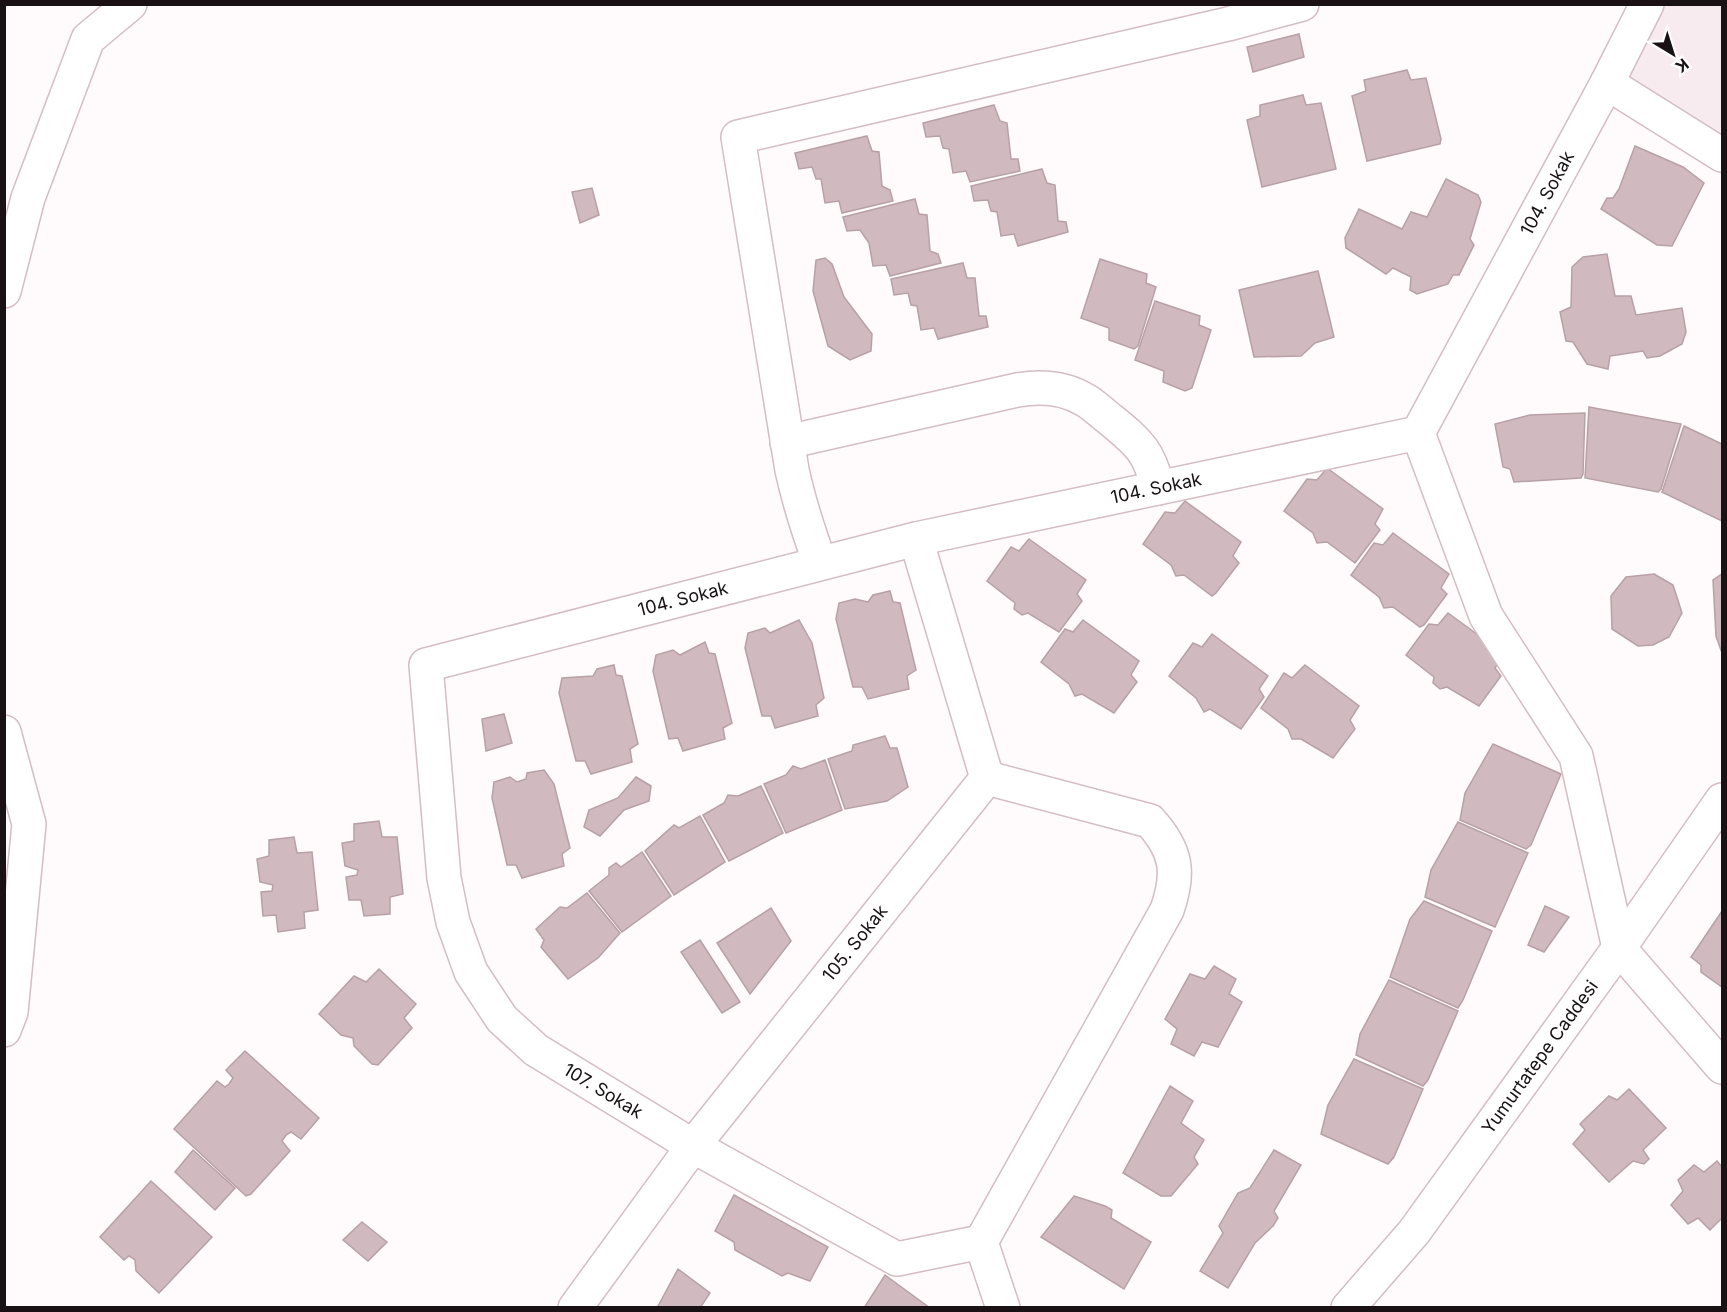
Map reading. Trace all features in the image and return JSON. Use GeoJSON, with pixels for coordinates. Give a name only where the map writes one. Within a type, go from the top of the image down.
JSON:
{"type":"FeatureCollection","features":[{"type":"Feature","properties":{"kind":"street"},"geometry":{"type":"LineString","coordinates":[[4,291],[28,198],[88,39],[130,4]]}},
{"type":"Feature","properties":{"kind":"street"},"geometry":{"type":"LineString","coordinates":[[820,563],[798,497],[787,442],[738,137],[1228,24],[1302,4]]}},
{"type":"Feature","properties":{"kind":"street","name":"104. Sokak"},"geometry":{"type":"LineString","coordinates":[[426,665],[916,539],[1418,433],[1607,83],[1647,4]]}},
{"type":"Feature","properties":{"kind":"street"},"geometry":{"type":"LineString","coordinates":[[1607,83],[1722,155]]}},
{"type":"Feature","properties":{"kind":"street"},"geometry":{"type":"LineString","coordinates":[[787,442],[1017,390],[1036,387],[1055,388],[1086,400],[1136,441],[1147,456],[1158,488]]}},
{"type":"Feature","properties":{"kind":"street"},"geometry":{"type":"LineString","coordinates":[[1418,433],[1486,616],[1576,756],[1619,948],[1722,1067]]}},
{"type":"Feature","properties":{"kind":"street"},"geometry":{"type":"LineString","coordinates":[[916,539],[987,778],[1150,821],[1163,835],[1171,852],[1175,870],[1173,891],[1167,910],[981,1242],[1003,1308]]}},
{"type":"Feature","properties":{"kind":"street","name":"107. Sokak"},"geometry":{"type":"LineString","coordinates":[[426,665],[444,878],[453,922],[471,972],[502,1019],[536,1050],[693,1146],[897,1259],[981,1242]]}},
{"type":"Feature","properties":{"kind":"street"},"geometry":{"type":"LineString","coordinates":[[4,732],[29,824],[11,1012],[4,1030]]}},
{"type":"Feature","properties":{"kind":"street","name":"105. Sokak"},"geometry":{"type":"LineString","coordinates":[[575,1308],[693,1146],[987,778]]}},
{"type":"Feature","properties":{"kind":"street","name":"Yumurtatepe Caddesi"},"geometry":{"type":"LineString","coordinates":[[1348,1308],[1414,1232],[1619,948],[1722,800]]}},
{"type":"Feature","properties":{"kind":"shaded area"},"geometry":{"type":"Polygon","coordinates":[[[1664,5],[1722,5],[1722,140],[1622,75],[1664,5]]]}},
{"type":"Feature","properties":{"kind":"building"},"geometry":{"type":"Polygon","coordinates":[[[1299,34],[1304,57],[1253,72],[1247,47],[1299,34]]]}},
{"type":"Feature","properties":{"kind":"building"},"geometry":{"type":"Polygon","coordinates":[[[1407,70],[1411,80],[1426,78],[1441,139],[1440,144],[1367,161],[1352,96],[1366,91],[1364,80],[1407,70]]]}},
{"type":"Feature","properties":{"kind":"building"},"geometry":{"type":"Polygon","coordinates":[[[1303,95],[1306,105],[1321,103],[1336,169],[1262,187],[1247,120],[1260,116],[1260,105],[1303,95]]]}},
{"type":"Feature","properties":{"kind":"building"},"geometry":{"type":"Polygon","coordinates":[[[994,105],[1000,121],[1007,123],[1011,159],[1018,159],[1020,171],[970,182],[966,171],[953,173],[949,149],[943,148],[940,136],[926,137],[923,123],[994,105]]]}},
{"type":"Feature","properties":{"kind":"building"},"geometry":{"type":"Polygon","coordinates":[[[867,136],[872,151],[879,152],[882,186],[890,190],[893,201],[842,213],[839,201],[825,203],[821,179],[816,179],[812,167],[799,169],[795,153],[867,136]]]}},
{"type":"Feature","properties":{"kind":"building"},"geometry":{"type":"Polygon","coordinates":[[[1635,146],[1683,167],[1704,183],[1672,246],[1657,245],[1601,209],[1607,198],[1613,198],[1619,189],[1635,146]]]}},
{"type":"Feature","properties":{"kind":"building"},"geometry":{"type":"Polygon","coordinates":[[[1042,169],[1047,183],[1055,185],[1058,221],[1066,222],[1068,232],[1018,246],[1014,234],[1001,236],[997,212],[991,211],[988,200],[974,201],[971,186],[1042,169]]]}},
{"type":"Feature","properties":{"kind":"building"},"geometry":{"type":"Polygon","coordinates":[[[1446,179],[1478,195],[1481,202],[1470,239],[1474,245],[1459,275],[1453,275],[1448,284],[1417,294],[1410,290],[1411,277],[1393,268],[1386,274],[1346,248],[1345,238],[1359,209],[1402,229],[1411,212],[1427,217],[1446,179]]]}},
{"type":"Feature","properties":{"kind":"building"},"geometry":{"type":"Polygon","coordinates":[[[592,188],[599,215],[580,223],[572,192],[592,188]]]}},
{"type":"Feature","properties":{"kind":"building"},"geometry":{"type":"Polygon","coordinates":[[[915,199],[919,214],[927,215],[930,251],[938,254],[941,263],[890,276],[886,265],[873,266],[869,243],[860,230],[847,231],[843,217],[915,199]]]}},
{"type":"Feature","properties":{"kind":"building"},"geometry":{"type":"Polygon","coordinates":[[[1607,254],[1615,296],[1631,296],[1636,315],[1682,308],[1686,332],[1682,344],[1660,356],[1647,358],[1643,351],[1610,356],[1608,369],[1587,364],[1573,342],[1566,341],[1560,312],[1571,307],[1572,267],[1583,257],[1607,254]]]}},
{"type":"Feature","properties":{"kind":"building"},"geometry":{"type":"Polygon","coordinates":[[[825,258],[832,264],[844,297],[872,334],[871,351],[850,360],[828,346],[813,291],[816,260],[825,258]]]}},
{"type":"Feature","properties":{"kind":"building"},"geometry":{"type":"Polygon","coordinates":[[[1100,259],[1147,274],[1146,283],[1156,287],[1138,346],[1134,349],[1109,340],[1109,328],[1081,318],[1100,259]]]}},
{"type":"Feature","properties":{"kind":"building"},"geometry":{"type":"Polygon","coordinates":[[[963,263],[967,278],[975,278],[979,316],[986,316],[988,327],[938,339],[934,328],[921,330],[917,306],[911,305],[908,293],[894,295],[891,279],[963,263]]]}},
{"type":"Feature","properties":{"kind":"building"},"geometry":{"type":"Polygon","coordinates":[[[1318,271],[1334,337],[1315,343],[1301,356],[1254,357],[1239,290],[1318,271]]]}},
{"type":"Feature","properties":{"kind":"building"},"geometry":{"type":"Polygon","coordinates":[[[1155,301],[1200,316],[1199,325],[1211,330],[1192,388],[1185,391],[1163,382],[1164,371],[1135,360],[1155,301]]]}},
{"type":"Feature","properties":{"kind":"building"},"geometry":{"type":"Polygon","coordinates":[[[1589,407],[1681,424],[1661,489],[1658,492],[1585,478],[1589,407]]]}},
{"type":"Feature","properties":{"kind":"building"},"geometry":{"type":"Polygon","coordinates":[[[1585,413],[1581,478],[1514,482],[1510,469],[1503,467],[1495,424],[1530,415],[1585,413]]]}},
{"type":"Feature","properties":{"kind":"building"},"geometry":{"type":"Polygon","coordinates":[[[1684,426],[1722,444],[1722,521],[1662,492],[1684,426]]]}},
{"type":"Feature","properties":{"kind":"building"},"geometry":{"type":"Polygon","coordinates":[[[1327,468],[1383,509],[1375,524],[1380,530],[1355,563],[1327,542],[1317,543],[1313,533],[1284,511],[1307,479],[1317,480],[1327,468]]]}},
{"type":"Feature","properties":{"kind":"building"},"geometry":{"type":"Polygon","coordinates":[[[1185,501],[1241,542],[1233,556],[1239,563],[1212,596],[1184,575],[1176,576],[1171,565],[1143,544],[1165,512],[1175,513],[1185,501]]]}},
{"type":"Feature","properties":{"kind":"building"},"geometry":{"type":"Polygon","coordinates":[[[1393,533],[1449,574],[1441,588],[1447,594],[1424,625],[1420,627],[1393,607],[1384,608],[1379,597],[1351,575],[1374,543],[1383,545],[1393,533]]]}},
{"type":"Feature","properties":{"kind":"building"},"geometry":{"type":"Polygon","coordinates":[[[1029,539],[1086,580],[1077,594],[1082,601],[1059,632],[1028,613],[1022,615],[1014,609],[1015,603],[987,581],[1011,547],[1019,551],[1029,539]]]}},
{"type":"Feature","properties":{"kind":"building"},"geometry":{"type":"Polygon","coordinates":[[[1654,574],[1673,585],[1682,613],[1669,637],[1653,645],[1638,646],[1612,629],[1611,596],[1626,577],[1654,574]]]}},
{"type":"Feature","properties":{"kind":"building"},"geometry":{"type":"Polygon","coordinates":[[[1722,574],[1722,653],[1716,636],[1713,580],[1722,574]]]}},
{"type":"Feature","properties":{"kind":"building"},"geometry":{"type":"Polygon","coordinates":[[[890,591],[893,602],[900,603],[916,670],[907,676],[909,689],[868,699],[862,687],[853,687],[836,619],[839,603],[855,599],[868,602],[873,595],[890,591]]]}},
{"type":"Feature","properties":{"kind":"building"},"geometry":{"type":"Polygon","coordinates":[[[1448,613],[1504,654],[1495,668],[1501,676],[1479,706],[1447,687],[1440,689],[1433,683],[1434,677],[1406,655],[1429,624],[1438,625],[1448,613]]]}},
{"type":"Feature","properties":{"kind":"building"},"geometry":{"type":"Polygon","coordinates":[[[799,620],[812,643],[824,698],[816,705],[818,716],[775,728],[771,716],[762,716],[745,648],[748,633],[765,628],[770,633],[799,620]]]}},
{"type":"Feature","properties":{"kind":"building"},"geometry":{"type":"Polygon","coordinates":[[[1083,620],[1139,661],[1131,675],[1137,682],[1114,713],[1082,694],[1075,696],[1069,684],[1041,662],[1065,629],[1073,632],[1083,620]]]}},
{"type":"Feature","properties":{"kind":"building"},"geometry":{"type":"Polygon","coordinates":[[[1212,634],[1268,676],[1259,689],[1264,697],[1241,729],[1210,709],[1204,712],[1196,698],[1169,676],[1193,643],[1202,647],[1212,634]]]}},
{"type":"Feature","properties":{"kind":"building"},"geometry":{"type":"Polygon","coordinates":[[[705,642],[709,653],[715,654],[732,723],[723,728],[725,739],[683,751],[678,738],[669,739],[653,671],[656,655],[673,650],[680,655],[705,642]]]}},
{"type":"Feature","properties":{"kind":"building"},"geometry":{"type":"Polygon","coordinates":[[[614,665],[616,675],[622,676],[638,744],[630,749],[632,762],[591,774],[585,761],[576,761],[559,693],[562,678],[593,676],[597,669],[614,665]]]}},
{"type":"Feature","properties":{"kind":"building"},"geometry":{"type":"Polygon","coordinates":[[[1305,665],[1359,706],[1350,720],[1355,729],[1333,758],[1301,739],[1292,739],[1288,729],[1261,708],[1284,673],[1292,678],[1305,665]]]}},
{"type":"Feature","properties":{"kind":"building"},"geometry":{"type":"Polygon","coordinates":[[[504,714],[512,743],[486,751],[482,719],[504,714]]]}},
{"type":"Feature","properties":{"kind":"building"},"geometry":{"type":"Polygon","coordinates":[[[885,736],[890,748],[897,748],[908,787],[887,801],[845,809],[828,759],[852,751],[853,745],[885,736]]]}},
{"type":"Feature","properties":{"kind":"building"},"geometry":{"type":"Polygon","coordinates":[[[1493,744],[1561,774],[1531,845],[1526,849],[1460,820],[1465,793],[1493,744]]]}},
{"type":"Feature","properties":{"kind":"building"},"geometry":{"type":"Polygon","coordinates":[[[825,760],[842,810],[786,833],[764,784],[786,775],[793,766],[801,769],[825,760]]]}},
{"type":"Feature","properties":{"kind":"building"},"geometry":{"type":"Polygon","coordinates":[[[544,770],[554,784],[570,848],[562,854],[564,866],[522,878],[516,865],[507,865],[492,798],[494,782],[510,777],[517,782],[526,779],[527,773],[544,770]]]}},
{"type":"Feature","properties":{"kind":"building"},"geometry":{"type":"Polygon","coordinates":[[[636,777],[651,786],[649,801],[624,810],[600,836],[584,827],[589,810],[618,798],[636,777]]]}},
{"type":"Feature","properties":{"kind":"building"},"geometry":{"type":"Polygon","coordinates":[[[761,786],[783,833],[729,861],[703,815],[724,803],[728,795],[738,796],[761,786]]]}},
{"type":"Feature","properties":{"kind":"building"},"geometry":{"type":"Polygon","coordinates":[[[700,816],[725,862],[674,895],[645,851],[674,825],[679,828],[700,816]]]}},
{"type":"Feature","properties":{"kind":"building"},"geometry":{"type":"Polygon","coordinates":[[[379,821],[382,837],[397,837],[403,894],[390,897],[390,914],[364,916],[361,900],[349,900],[346,877],[357,875],[358,870],[345,866],[342,843],[354,841],[354,824],[379,821]]]}},
{"type":"Feature","properties":{"kind":"building"},"geometry":{"type":"Polygon","coordinates":[[[1458,822],[1528,853],[1495,927],[1425,897],[1431,870],[1458,822]]]}},
{"type":"Feature","properties":{"kind":"building"},"geometry":{"type":"Polygon","coordinates":[[[294,837],[297,853],[312,852],[318,910],[304,912],[305,928],[278,932],[276,915],[263,916],[261,892],[272,891],[273,885],[260,882],[257,859],[269,856],[269,840],[294,837]]]}},
{"type":"Feature","properties":{"kind":"building"},"geometry":{"type":"Polygon","coordinates":[[[642,852],[671,896],[622,932],[589,891],[609,875],[609,868],[616,863],[621,867],[642,852]]]}},
{"type":"Feature","properties":{"kind":"building"},"geometry":{"type":"Polygon","coordinates":[[[587,893],[620,933],[598,958],[568,979],[541,947],[544,940],[536,929],[560,907],[567,908],[587,893]]]}},
{"type":"Feature","properties":{"kind":"building"},"geometry":{"type":"Polygon","coordinates":[[[1424,901],[1492,931],[1458,1008],[1390,977],[1410,919],[1424,901]]]}},
{"type":"Feature","properties":{"kind":"building"},"geometry":{"type":"Polygon","coordinates":[[[1545,906],[1569,917],[1544,952],[1528,945],[1545,906]]]}},
{"type":"Feature","properties":{"kind":"building"},"geometry":{"type":"Polygon","coordinates":[[[771,908],[791,941],[750,994],[717,943],[771,908]]]}},
{"type":"Feature","properties":{"kind":"building"},"geometry":{"type":"Polygon","coordinates":[[[1722,911],[1722,987],[1701,972],[1701,965],[1691,957],[1722,911]]]}},
{"type":"Feature","properties":{"kind":"building"},"geometry":{"type":"Polygon","coordinates":[[[700,940],[740,1002],[722,1013],[681,952],[700,940]]]}},
{"type":"Feature","properties":{"kind":"building"},"geometry":{"type":"Polygon","coordinates":[[[1214,966],[1236,979],[1229,994],[1242,1002],[1218,1047],[1202,1042],[1194,1056],[1171,1044],[1177,1029],[1165,1019],[1190,974],[1205,979],[1214,966]]]}},
{"type":"Feature","properties":{"kind":"building"},"geometry":{"type":"Polygon","coordinates":[[[379,969],[416,1004],[404,1018],[412,1028],[378,1065],[372,1064],[354,1046],[353,1038],[341,1035],[319,1014],[354,976],[366,982],[379,969]]]}},
{"type":"Feature","properties":{"kind":"building"},"geometry":{"type":"Polygon","coordinates":[[[1389,980],[1458,1011],[1428,1080],[1423,1086],[1356,1055],[1360,1034],[1389,980]]]}},
{"type":"Feature","properties":{"kind":"building"},"geometry":{"type":"Polygon","coordinates":[[[245,1051],[319,1118],[301,1139],[291,1132],[286,1135],[282,1141],[290,1151],[251,1194],[246,1196],[174,1129],[217,1081],[225,1087],[229,1084],[233,1078],[226,1070],[245,1051]]]}},
{"type":"Feature","properties":{"kind":"building"},"geometry":{"type":"Polygon","coordinates":[[[1354,1059],[1423,1089],[1394,1157],[1388,1164],[1321,1134],[1328,1105],[1354,1059]]]}},
{"type":"Feature","properties":{"kind":"building"},"geometry":{"type":"Polygon","coordinates":[[[1170,1086],[1193,1101],[1181,1123],[1204,1140],[1194,1157],[1198,1164],[1171,1196],[1161,1196],[1123,1173],[1170,1086]]]}},
{"type":"Feature","properties":{"kind":"building"},"geometry":{"type":"Polygon","coordinates":[[[1629,1089],[1666,1128],[1643,1150],[1649,1159],[1644,1164],[1633,1161],[1609,1182],[1573,1144],[1585,1130],[1580,1124],[1585,1119],[1609,1096],[1617,1100],[1629,1089]]]}},
{"type":"Feature","properties":{"kind":"building"},"geometry":{"type":"Polygon","coordinates":[[[193,1150],[235,1188],[215,1210],[175,1172],[193,1150]]]}},
{"type":"Feature","properties":{"kind":"building"},"geometry":{"type":"Polygon","coordinates":[[[1274,1150],[1301,1165],[1274,1211],[1278,1218],[1255,1243],[1228,1288],[1200,1271],[1223,1233],[1219,1226],[1238,1193],[1250,1188],[1274,1150]]]}},
{"type":"Feature","properties":{"kind":"building"},"geometry":{"type":"Polygon","coordinates":[[[1717,1161],[1722,1167],[1722,1218],[1710,1230],[1698,1218],[1688,1224],[1671,1205],[1683,1191],[1678,1180],[1694,1165],[1704,1172],[1717,1161]]]}},
{"type":"Feature","properties":{"kind":"building"},"geometry":{"type":"Polygon","coordinates":[[[151,1181],[212,1237],[159,1293],[136,1271],[135,1260],[129,1256],[124,1260],[100,1237],[151,1181]]]}},
{"type":"Feature","properties":{"kind":"building"},"geometry":{"type":"Polygon","coordinates":[[[734,1195],[828,1247],[810,1281],[788,1273],[782,1276],[735,1250],[734,1242],[715,1231],[734,1195]]]}},
{"type":"Feature","properties":{"kind":"building"},"geometry":{"type":"Polygon","coordinates":[[[1074,1196],[1112,1210],[1111,1218],[1151,1242],[1124,1289],[1041,1237],[1074,1196]]]}},
{"type":"Feature","properties":{"kind":"building"},"geometry":{"type":"Polygon","coordinates":[[[362,1222],[387,1242],[368,1261],[343,1240],[362,1222]]]}},
{"type":"Feature","properties":{"kind":"building"},"geometry":{"type":"Polygon","coordinates":[[[678,1269],[710,1293],[700,1308],[657,1308],[678,1269]]]}},
{"type":"Feature","properties":{"kind":"building"},"geometry":{"type":"Polygon","coordinates":[[[885,1275],[930,1308],[864,1308],[885,1275]]]}}]}
